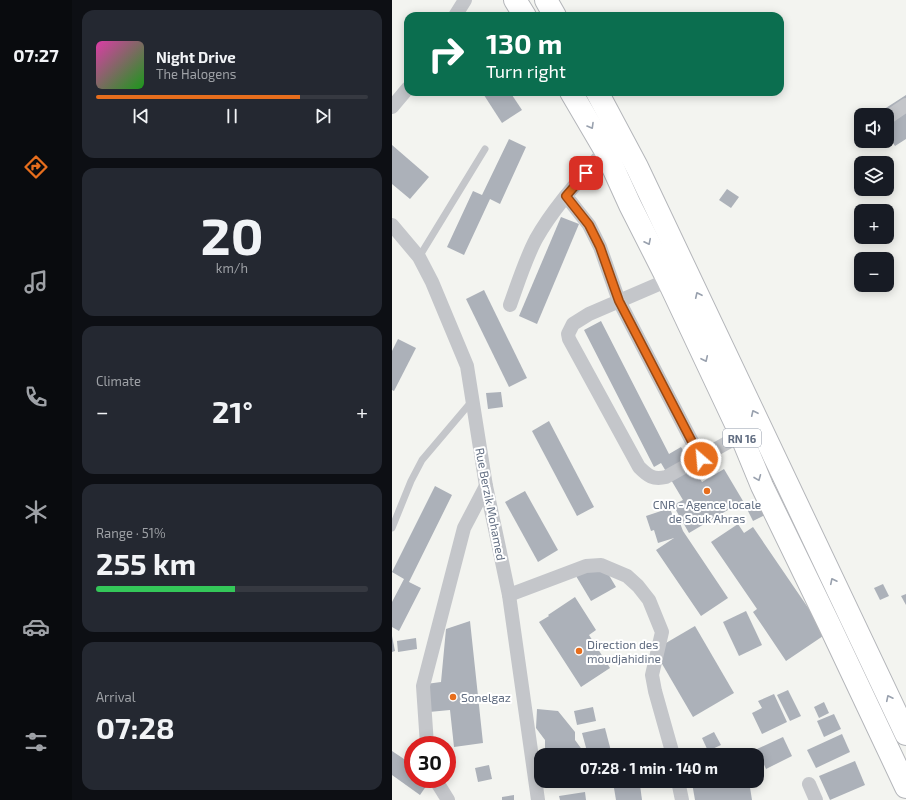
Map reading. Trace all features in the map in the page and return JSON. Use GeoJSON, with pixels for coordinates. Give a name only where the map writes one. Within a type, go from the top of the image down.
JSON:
{"type":"FeatureCollection","features":[{"type":"Feature","properties":{"kind":"highway"},"geometry":{"type":"LineString","coordinates":[[515,0],[522,12]]}},
{"type":"Feature","properties":{"kind":"highway"},"geometry":{"type":"LineString","coordinates":[[546,0],[553,12]]}},
{"type":"Feature","properties":{"kind":"highway","name":"RN 16"},"geometry":{"type":"LineString","coordinates":[[573,96],[605,150],[630,205],[668,280],[741,435],[762,486],[830,624],[906,787]]}},
{"type":"Feature","properties":{"kind":"highway","name":"RN 16"},"geometry":{"type":"LineString","coordinates":[[599,96],[637,167],[906,734]]}},
{"type":"Feature","properties":{"kind":"street"},"geometry":{"type":"LineString","coordinates":[[458,12],[465,0]]}},
{"type":"Feature","properties":{"kind":"street"},"geometry":{"type":"LineString","coordinates":[[392,108],[404,93]]}},
{"type":"Feature","properties":{"kind":"street"},"geometry":{"type":"LineString","coordinates":[[894,113],[906,105]]}},
{"type":"Feature","properties":{"kind":"street"},"geometry":{"type":"LineString","coordinates":[[510,305],[524,264],[536,239],[566,196],[605,150]]}},
{"type":"Feature","properties":{"kind":"street"},"geometry":{"type":"LineString","coordinates":[[566,196],[589,225],[600,247],[619,301],[701,459]]}},
{"type":"Feature","properties":{"kind":"street","name":"Rue Berzik Mohamed"},"geometry":{"type":"LineString","coordinates":[[392,225],[419,257],[432,282],[467,366],[486,486],[509,595],[538,800]]}},
{"type":"Feature","properties":{"kind":"street"},"geometry":{"type":"LineString","coordinates":[[668,280],[590,314],[573,324],[568,334],[569,339],[639,467],[645,473],[657,479],[666,477],[701,459],[741,435]]}},
{"type":"Feature","properties":{"kind":"street"},"geometry":{"type":"LineString","coordinates":[[426,736],[423,686],[464,528],[486,486]]}},
{"type":"Feature","properties":{"kind":"street"},"geometry":{"type":"LineString","coordinates":[[509,595],[573,570],[593,565],[600,565],[627,576],[638,586],[649,600],[662,632],[652,675],[671,748]]}},
{"type":"Feature","properties":{"kind":"street"},"geometry":{"type":"LineString","coordinates":[[809,784],[816,800]]}},
{"type":"Feature","properties":{"kind":"street"},"geometry":{"type":"LineString","coordinates":[[441,788],[448,800]]}},
{"type":"Feature","properties":{"kind":"street"},"geometry":{"type":"LineString","coordinates":[[679,788],[682,800]]}},
{"type":"Feature","properties":{"kind":"lane"},"geometry":{"type":"LineString","coordinates":[[419,257],[485,149]]}},
{"type":"Feature","properties":{"kind":"lane"},"geometry":{"type":"LineString","coordinates":[[392,528],[411,481],[422,460],[472,400]]}},
{"type":"Feature","properties":{"kind":"building"},"geometry":{"type":"Polygon","coordinates":[[[906,95],[906,139],[895,146],[894,108],[886,108],[906,95]]]}},
{"type":"Feature","properties":{"kind":"building"},"geometry":{"type":"Polygon","coordinates":[[[485,96],[513,96],[522,110],[502,123],[485,96]]]}},
{"type":"Feature","properties":{"kind":"building"},"geometry":{"type":"Polygon","coordinates":[[[509,139],[526,147],[500,204],[490,199],[464,255],[447,247],[473,191],[482,195],[509,139]]]}},
{"type":"Feature","properties":{"kind":"building"},"geometry":{"type":"Polygon","coordinates":[[[392,145],[429,177],[410,199],[392,184],[392,145]]]}},
{"type":"Feature","properties":{"kind":"building"},"geometry":{"type":"Polygon","coordinates":[[[727,189],[739,197],[731,208],[719,200],[727,189]]]}},
{"type":"Feature","properties":{"kind":"building"},"geometry":{"type":"Polygon","coordinates":[[[561,217],[579,224],[537,324],[519,316],[561,217]]]}},
{"type":"Feature","properties":{"kind":"building"},"geometry":{"type":"Polygon","coordinates":[[[484,290],[527,378],[509,387],[466,299],[484,290]]]}},
{"type":"Feature","properties":{"kind":"building"},"geometry":{"type":"Polygon","coordinates":[[[601,321],[669,454],[681,447],[702,482],[724,469],[743,501],[689,533],[673,505],[683,500],[661,463],[654,467],[584,330],[601,321]]]}},
{"type":"Feature","properties":{"kind":"building"},"geometry":{"type":"Polygon","coordinates":[[[398,339],[416,348],[394,391],[392,390],[392,351],[398,339]]]}},
{"type":"Feature","properties":{"kind":"building"},"geometry":{"type":"Polygon","coordinates":[[[501,392],[503,407],[488,409],[486,393],[501,392]]]}},
{"type":"Feature","properties":{"kind":"building"},"geometry":{"type":"Polygon","coordinates":[[[549,421],[594,507],[577,516],[532,431],[549,421]]]}},
{"type":"Feature","properties":{"kind":"building"},"geometry":{"type":"Polygon","coordinates":[[[435,486],[452,495],[409,582],[421,588],[399,631],[392,627],[392,602],[404,579],[392,572],[435,486]]]}},
{"type":"Feature","properties":{"kind":"building"},"geometry":{"type":"Polygon","coordinates":[[[525,491],[558,550],[538,562],[505,502],[525,491]]]}},
{"type":"Feature","properties":{"kind":"building"},"geometry":{"type":"Polygon","coordinates":[[[759,503],[765,515],[753,521],[747,509],[759,503]]]}},
{"type":"Feature","properties":{"kind":"building"},"geometry":{"type":"Polygon","coordinates":[[[670,508],[674,520],[678,518],[683,531],[728,598],[701,616],[656,550],[674,538],[658,543],[654,530],[651,531],[646,516],[670,508]]]}},
{"type":"Feature","properties":{"kind":"building"},"geometry":{"type":"Polygon","coordinates":[[[738,524],[744,533],[753,527],[826,634],[786,661],[753,612],[757,609],[711,542],[738,524]]]}},
{"type":"Feature","properties":{"kind":"building"},"geometry":{"type":"Polygon","coordinates":[[[601,562],[616,587],[591,601],[576,576],[601,562]]]}},
{"type":"Feature","properties":{"kind":"building"},"geometry":{"type":"Polygon","coordinates":[[[883,584],[889,596],[880,600],[874,588],[883,584]]]}},
{"type":"Feature","properties":{"kind":"building"},"geometry":{"type":"Polygon","coordinates":[[[906,594],[906,605],[901,596],[906,594]]]}},
{"type":"Feature","properties":{"kind":"building","name":"Direction des moudjahidine"},"geometry":{"type":"Polygon","coordinates":[[[575,597],[596,630],[589,635],[610,668],[581,687],[539,622],[575,597]]]}},
{"type":"Feature","properties":{"kind":"building"},"geometry":{"type":"Polygon","coordinates":[[[746,611],[762,645],[739,656],[723,622],[746,611]]]}},
{"type":"Feature","properties":{"kind":"building","name":"Sonelgaz"},"geometry":{"type":"Polygon","coordinates":[[[470,621],[483,743],[456,747],[456,736],[453,736],[450,710],[429,712],[426,684],[441,682],[446,629],[470,621]]]}},
{"type":"Feature","properties":{"kind":"building"},"geometry":{"type":"Polygon","coordinates":[[[695,626],[734,693],[693,717],[654,650],[695,626]]]}},
{"type":"Feature","properties":{"kind":"building"},"geometry":{"type":"Polygon","coordinates":[[[392,636],[395,651],[392,652],[392,636]]]}},
{"type":"Feature","properties":{"kind":"building"},"geometry":{"type":"Polygon","coordinates":[[[416,638],[417,649],[398,652],[397,641],[416,638]]]}},
{"type":"Feature","properties":{"kind":"building"},"geometry":{"type":"Polygon","coordinates":[[[788,690],[801,716],[790,721],[777,695],[788,690]]]}},
{"type":"Feature","properties":{"kind":"building"},"geometry":{"type":"Polygon","coordinates":[[[774,694],[787,722],[762,734],[752,713],[762,708],[758,701],[774,694]]]}},
{"type":"Feature","properties":{"kind":"building"},"geometry":{"type":"Polygon","coordinates":[[[824,702],[829,713],[819,718],[814,707],[824,702]]]}},
{"type":"Feature","properties":{"kind":"building"},"geometry":{"type":"Polygon","coordinates":[[[593,707],[596,721],[577,725],[574,711],[593,707]]]}},
{"type":"Feature","properties":{"kind":"building"},"geometry":{"type":"Polygon","coordinates":[[[537,709],[558,711],[575,732],[575,740],[581,748],[545,748],[545,740],[536,728],[537,709]]]}},
{"type":"Feature","properties":{"kind":"building"},"geometry":{"type":"Polygon","coordinates":[[[834,714],[841,729],[824,737],[817,721],[834,714]]]}},
{"type":"Feature","properties":{"kind":"building"},"geometry":{"type":"Polygon","coordinates":[[[605,728],[610,748],[586,748],[582,733],[605,728]]]}},
{"type":"Feature","properties":{"kind":"building"},"geometry":{"type":"Polygon","coordinates":[[[714,732],[721,745],[714,748],[707,748],[702,738],[714,732]]]}},
{"type":"Feature","properties":{"kind":"building"},"geometry":{"type":"Polygon","coordinates":[[[842,734],[850,752],[816,768],[807,750],[842,734]]]}},
{"type":"Feature","properties":{"kind":"building"},"geometry":{"type":"Polygon","coordinates":[[[783,737],[792,756],[766,769],[764,765],[764,748],[759,748],[783,737]]]}},
{"type":"Feature","properties":{"kind":"building"},"geometry":{"type":"Polygon","coordinates":[[[392,751],[404,759],[404,784],[392,775],[392,751]]]}},
{"type":"Feature","properties":{"kind":"building"},"geometry":{"type":"Polygon","coordinates":[[[855,761],[865,785],[830,800],[819,776],[855,761]]]}},
{"type":"Feature","properties":{"kind":"building"},"geometry":{"type":"Polygon","coordinates":[[[489,765],[492,779],[478,782],[475,768],[489,765]]]}},
{"type":"Feature","properties":{"kind":"building"},"geometry":{"type":"Polygon","coordinates":[[[410,788],[425,788],[420,795],[410,788]]]}},
{"type":"Feature","properties":{"kind":"building"},"geometry":{"type":"Polygon","coordinates":[[[614,788],[640,788],[642,800],[616,800],[614,788]]]}},
{"type":"Feature","properties":{"kind":"building"},"geometry":{"type":"Polygon","coordinates":[[[693,788],[750,788],[752,800],[695,800],[693,788]]]}},
{"type":"Feature","properties":{"kind":"building"},"geometry":{"type":"Polygon","coordinates":[[[585,792],[586,800],[560,800],[559,796],[585,792]]]}},
{"type":"Feature","properties":{"kind":"building"},"geometry":{"type":"Polygon","coordinates":[[[514,795],[514,800],[502,800],[502,797],[514,795]]]}},
{"type":"Feature","properties":{"kind":"place","name":"CNR - Agence locale de Souk Ahras"},"geometry":{"type":"Point","coordinates":[707,491]}},
{"type":"Feature","properties":{"kind":"place","name":"Direction des moudjahidine"},"geometry":{"type":"Point","coordinates":[579,651]}},
{"type":"Feature","properties":{"kind":"place","name":"Sonelgaz"},"geometry":{"type":"Point","coordinates":[453,697]}},
{"type":"Feature","properties":{"kind":"route"},"geometry":{"type":"LineString","coordinates":[[586,173],[566,196],[589,225],[600,247],[619,301],[701,459]]}}]}
